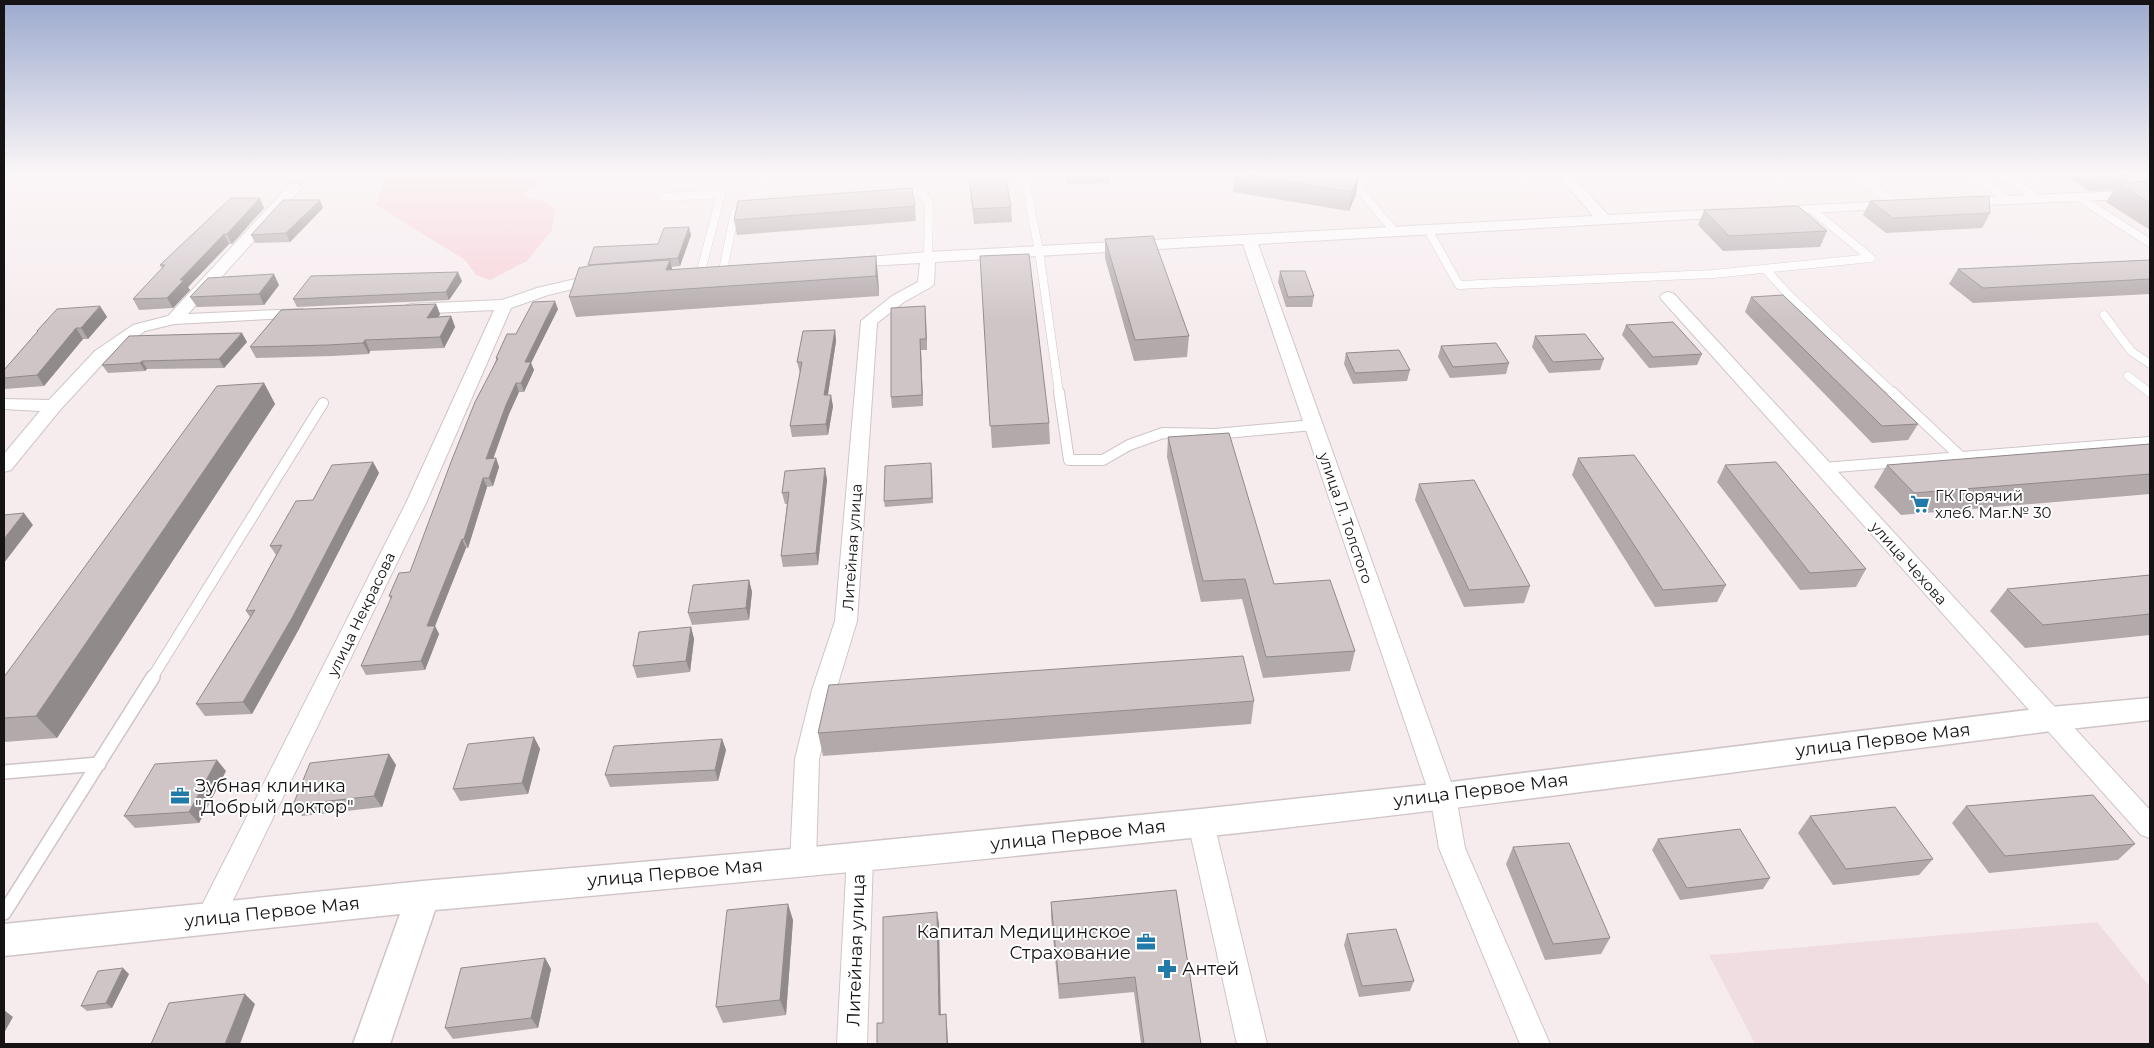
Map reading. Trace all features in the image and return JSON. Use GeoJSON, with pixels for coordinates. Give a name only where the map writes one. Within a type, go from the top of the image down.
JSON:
{"type":"FeatureCollection","features":[{"type":"Feature","properties":{"kind":"street"},"geometry":{"type":"LineString","coordinates":[[174,319],[262,223]]}},
{"type":"Feature","properties":{"kind":"street"},"geometry":{"type":"LineString","coordinates":[[830,263],[1553,223]]}},
{"type":"Feature","properties":{"kind":"street","name":"улица Л. Толстого"},"geometry":{"type":"LineString","coordinates":[[1249,240],[1443,796],[1452,848],[1536,1044]]}},
{"type":"Feature","properties":{"kind":"street","name":"Литейная улица"},"geometry":{"type":"LineString","coordinates":[[802,862],[807,760],[824,690],[846,620],[869,321],[898,299],[926,284],[928,257]]}},
{"type":"Feature","properties":{"kind":"street"},"geometry":{"type":"LineString","coordinates":[[682,272],[742,269]]}},
{"type":"Feature","properties":{"kind":"street"},"geometry":{"type":"LineString","coordinates":[[397,310],[504,305],[543,291],[598,278],[617,276]]}},
{"type":"Feature","properties":{"kind":"street","name":"улица Чехова"},"geometry":{"type":"LineString","coordinates":[[1668,297],[2150,827]]}},
{"type":"Feature","properties":{"kind":"street","name":"улица Некрасова"},"geometry":{"type":"LineString","coordinates":[[210,918],[416,503],[504,305]]}},
{"type":"Feature","properties":{"kind":"street"},"geometry":{"type":"LineString","coordinates":[[4,466],[54,406],[101,355],[139,328],[174,319],[319,313]]}},
{"type":"Feature","properties":{"kind":"street"},"geometry":{"type":"LineString","coordinates":[[4,404],[54,406]]}},
{"type":"Feature","properties":{"kind":"street","name":"улица Первое Мая"},"geometry":{"type":"LineString","coordinates":[[4,940],[423,896],[802,862],[1201,823],[1443,796],[2051,719],[2150,709]]}},
{"type":"Feature","properties":{"kind":"street"},"geometry":{"type":"LineString","coordinates":[[1201,823],[1252,1044]]}},
{"type":"Feature","properties":{"kind":"street","name":"Литейная улица"},"geometry":{"type":"LineString","coordinates":[[852,1044],[860,856]]}},
{"type":"Feature","properties":{"kind":"street"},"geometry":{"type":"LineString","coordinates":[[372,1044],[423,896]]}},
{"type":"Feature","properties":{"kind":"lane"},"geometry":{"type":"LineString","coordinates":[[700,271],[713,223]]}},
{"type":"Feature","properties":{"kind":"lane"},"geometry":{"type":"LineString","coordinates":[[723,270],[733,223]]}},
{"type":"Feature","properties":{"kind":"lane"},"geometry":{"type":"LineString","coordinates":[[928,257],[929,223]]}},
{"type":"Feature","properties":{"kind":"lane"},"geometry":{"type":"LineString","coordinates":[[1034,223],[1069,460],[1103,460],[1128,445],[1163,433],[1215,434],[1313,425]]}},
{"type":"Feature","properties":{"kind":"lane"},"geometry":{"type":"LineString","coordinates":[[1387,223],[1394,232]]}},
{"type":"Feature","properties":{"kind":"lane"},"geometry":{"type":"LineString","coordinates":[[1428,230],[1459,285],[1712,274],[1871,258],[1828,223]]}},
{"type":"Feature","properties":{"kind":"lane"},"geometry":{"type":"LineString","coordinates":[[2119,223],[2150,243]]}},
{"type":"Feature","properties":{"kind":"lane"},"geometry":{"type":"LineString","coordinates":[[1765,269],[1790,296],[1961,457]]}},
{"type":"Feature","properties":{"kind":"lane"},"geometry":{"type":"LineString","coordinates":[[2104,315],[2131,351],[2150,364]]}},
{"type":"Feature","properties":{"kind":"lane"},"geometry":{"type":"LineString","coordinates":[[2128,376],[2150,393]]}},
{"type":"Feature","properties":{"kind":"lane"},"geometry":{"type":"LineString","coordinates":[[4,913],[99,764],[323,403]]}},
{"type":"Feature","properties":{"kind":"lane"},"geometry":{"type":"LineString","coordinates":[[1823,468],[2150,442]]}},
{"type":"Feature","properties":{"kind":"lane"},"geometry":{"type":"LineString","coordinates":[[4,772],[99,764]]}},
{"type":"Feature","properties":{"kind":"shaded area"},"geometry":{"type":"Polygon","coordinates":[[[405,223],[553,223],[552,230],[527,261],[490,280],[476,275],[465,260],[405,223]]]}},
{"type":"Feature","properties":{"kind":"shaded area"},"geometry":{"type":"Polygon","coordinates":[[[2097,922],[2150,987],[2150,1044],[1755,1044],[1709,955],[2097,922]]]}},
{"type":"Feature","properties":{"kind":"building"},"geometry":{"type":"Polygon","coordinates":[[[205,223],[237,223],[180,280],[184,280],[167,298],[133,299],[165,265],[160,265],[205,223]]]}},
{"type":"Feature","properties":{"kind":"building"},"geometry":{"type":"Polygon","coordinates":[[[262,223],[296,223],[286,233],[251,235],[262,223]]]}},
{"type":"Feature","properties":{"kind":"building"},"geometry":{"type":"Polygon","coordinates":[[[1716,223],[1818,223],[1827,231],[1729,236],[1716,223]]]}},
{"type":"Feature","properties":{"kind":"building"},"geometry":{"type":"Polygon","coordinates":[[[689,227],[678,258],[588,265],[594,247],[658,244],[664,228],[689,227]]]}},
{"type":"Feature","properties":{"kind":"building"},"geometry":{"type":"Polygon","coordinates":[[[1153,236],[1189,336],[1135,340],[1105,239],[1153,236]]]}},
{"type":"Feature","properties":{"kind":"building"},"geometry":{"type":"Polygon","coordinates":[[[1029,254],[1049,423],[990,426],[980,256],[1029,254]]]}},
{"type":"Feature","properties":{"kind":"building"},"geometry":{"type":"Polygon","coordinates":[[[876,256],[876,276],[569,297],[579,268],[593,265],[670,260],[666,270],[876,256]]]}},
{"type":"Feature","properties":{"kind":"building"},"geometry":{"type":"Polygon","coordinates":[[[2150,260],[2150,279],[1983,288],[1958,269],[2150,260]]]}},
{"type":"Feature","properties":{"kind":"building"},"geometry":{"type":"Polygon","coordinates":[[[1280,271],[1305,271],[1314,296],[1288,297],[1280,271]]]}},
{"type":"Feature","properties":{"kind":"building"},"geometry":{"type":"Polygon","coordinates":[[[458,272],[446,292],[293,299],[311,276],[458,272]]]}},
{"type":"Feature","properties":{"kind":"building"},"geometry":{"type":"Polygon","coordinates":[[[274,274],[259,294],[190,297],[208,278],[274,274]]]}},
{"type":"Feature","properties":{"kind":"building"},"geometry":{"type":"Polygon","coordinates":[[[1783,295],[1918,424],[1882,426],[1751,297],[1783,295]]]}},
{"type":"Feature","properties":{"kind":"building"},"geometry":{"type":"Polygon","coordinates":[[[555,301],[525,362],[531,362],[521,383],[516,383],[506,405],[486,459],[496,458],[489,478],[483,478],[464,539],[462,539],[427,626],[435,626],[421,661],[361,666],[392,596],[389,596],[399,573],[410,572],[475,402],[498,358],[496,358],[507,334],[516,334],[533,302],[555,301]]]}},
{"type":"Feature","properties":{"kind":"building"},"geometry":{"type":"Polygon","coordinates":[[[436,304],[427,318],[451,316],[440,337],[365,340],[363,343],[328,345],[250,347],[281,310],[436,304]]]}},
{"type":"Feature","properties":{"kind":"building"},"geometry":{"type":"Polygon","coordinates":[[[100,306],[81,328],[76,328],[37,375],[4,378],[4,370],[57,309],[100,306]]]}},
{"type":"Feature","properties":{"kind":"building"},"geometry":{"type":"Polygon","coordinates":[[[925,306],[926,339],[920,339],[922,395],[891,397],[891,308],[925,306]]]}},
{"type":"Feature","properties":{"kind":"building"},"geometry":{"type":"Polygon","coordinates":[[[1673,322],[1702,354],[1653,357],[1626,325],[1673,322]]]}},
{"type":"Feature","properties":{"kind":"building"},"geometry":{"type":"Polygon","coordinates":[[[835,330],[824,395],[831,395],[826,424],[790,426],[802,362],[797,362],[803,331],[835,330]]]}},
{"type":"Feature","properties":{"kind":"building"},"geometry":{"type":"Polygon","coordinates":[[[242,333],[219,359],[142,361],[140,363],[102,365],[129,336],[242,333]]]}},
{"type":"Feature","properties":{"kind":"building"},"geometry":{"type":"Polygon","coordinates":[[[1585,334],[1604,359],[1553,362],[1535,336],[1585,334]]]}},
{"type":"Feature","properties":{"kind":"building"},"geometry":{"type":"Polygon","coordinates":[[[1496,343],[1509,363],[1453,367],[1441,346],[1496,343]]]}},
{"type":"Feature","properties":{"kind":"building"},"geometry":{"type":"Polygon","coordinates":[[[1399,350],[1410,370],[1355,373],[1346,353],[1399,350]]]}},
{"type":"Feature","properties":{"kind":"building"},"geometry":{"type":"Polygon","coordinates":[[[264,383],[36,716],[4,718],[4,677],[217,386],[264,383]]]}},
{"type":"Feature","properties":{"kind":"building"},"geometry":{"type":"Polygon","coordinates":[[[1229,433],[1274,584],[1330,580],[1355,651],[1266,657],[1245,579],[1203,581],[1168,437],[1229,433]]]}},
{"type":"Feature","properties":{"kind":"building"},"geometry":{"type":"Polygon","coordinates":[[[2150,444],[2150,474],[1914,493],[1887,465],[2150,444]]]}},
{"type":"Feature","properties":{"kind":"building"},"geometry":{"type":"Polygon","coordinates":[[[1634,455],[1726,585],[1663,590],[1578,458],[1634,455]]]}},
{"type":"Feature","properties":{"kind":"building"},"geometry":{"type":"Polygon","coordinates":[[[373,462],[292,618],[243,702],[196,704],[255,610],[246,611],[282,545],[270,546],[296,501],[313,500],[332,465],[373,462]]]}},
{"type":"Feature","properties":{"kind":"building"},"geometry":{"type":"Polygon","coordinates":[[[1776,462],[1866,569],[1810,573],[1725,465],[1776,462]]]}},
{"type":"Feature","properties":{"kind":"building"},"geometry":{"type":"Polygon","coordinates":[[[931,463],[932,498],[884,501],[885,466],[931,463]]]}},
{"type":"Feature","properties":{"kind":"building"},"geometry":{"type":"Polygon","coordinates":[[[825,468],[816,553],[781,556],[789,492],[782,493],[785,471],[825,468]]]}},
{"type":"Feature","properties":{"kind":"building"},"geometry":{"type":"Polygon","coordinates":[[[1474,480],[1530,586],[1469,590],[1419,484],[1474,480]]]}},
{"type":"Feature","properties":{"kind":"building"},"geometry":{"type":"Polygon","coordinates":[[[24,513],[4,539],[4,515],[24,513]]]}},
{"type":"Feature","properties":{"kind":"building"},"geometry":{"type":"Polygon","coordinates":[[[2150,575],[2150,614],[2043,625],[2007,589],[2150,575]]]}},
{"type":"Feature","properties":{"kind":"building"},"geometry":{"type":"Polygon","coordinates":[[[749,580],[746,608],[688,613],[693,585],[749,580]]]}},
{"type":"Feature","properties":{"kind":"building"},"geometry":{"type":"Polygon","coordinates":[[[691,627],[686,661],[633,666],[639,632],[691,627]]]}},
{"type":"Feature","properties":{"kind":"building"},"geometry":{"type":"Polygon","coordinates":[[[1243,656],[1254,701],[818,733],[829,685],[1243,656]]]}},
{"type":"Feature","properties":{"kind":"building"},"geometry":{"type":"Polygon","coordinates":[[[534,737],[522,783],[453,789],[468,744],[534,737]]]}},
{"type":"Feature","properties":{"kind":"building"},"geometry":{"type":"Polygon","coordinates":[[[722,739],[715,770],[605,775],[614,746],[722,739]]]}},
{"type":"Feature","properties":{"kind":"building"},"geometry":{"type":"Polygon","coordinates":[[[389,754],[374,796],[293,805],[310,763],[389,754]]]}},
{"type":"Feature","properties":{"kind":"building"},"geometry":{"type":"Polygon","coordinates":[[[217,760],[189,812],[124,816],[155,764],[217,760]]]}},
{"type":"Feature","properties":{"kind":"building"},"geometry":{"type":"Polygon","coordinates":[[[2093,795],[2135,844],[2005,856],[1966,806],[2093,795]]]}},
{"type":"Feature","properties":{"kind":"building"},"geometry":{"type":"Polygon","coordinates":[[[1895,807],[1933,859],[1846,869],[1810,816],[1895,807]]]}},
{"type":"Feature","properties":{"kind":"building"},"geometry":{"type":"Polygon","coordinates":[[[1740,829],[1770,878],[1687,888],[1658,839],[1740,829]]]}},
{"type":"Feature","properties":{"kind":"building"},"geometry":{"type":"Polygon","coordinates":[[[1569,843],[1610,938],[1553,944],[1513,847],[1569,843]]]}},
{"type":"Feature","properties":{"kind":"building"},"geometry":{"type":"Polygon","coordinates":[[[1176,890],[1201,1044],[1144,1044],[1135,977],[1059,984],[1051,902],[1176,890]]]}},
{"type":"Feature","properties":{"kind":"building"},"geometry":{"type":"Polygon","coordinates":[[[788,904],[780,1000],[716,1007],[727,910],[788,904]]]}},
{"type":"Feature","properties":{"kind":"building"},"geometry":{"type":"Polygon","coordinates":[[[937,912],[939,1015],[946,1014],[947,1044],[877,1044],[877,1023],[883,1023],[883,917],[937,912]]]}},
{"type":"Feature","properties":{"kind":"building"},"geometry":{"type":"Polygon","coordinates":[[[1396,929],[1414,981],[1362,986],[1347,934],[1396,929]]]}},
{"type":"Feature","properties":{"kind":"building"},"geometry":{"type":"Polygon","coordinates":[[[545,958],[531,1018],[445,1028],[461,968],[545,958]]]}},
{"type":"Feature","properties":{"kind":"building"},"geometry":{"type":"Polygon","coordinates":[[[123,968],[106,1003],[81,1006],[98,971],[123,968]]]}},
{"type":"Feature","properties":{"kind":"building"},"geometry":{"type":"Polygon","coordinates":[[[245,994],[225,1044],[151,1044],[169,1003],[245,994]]]}},
{"type":"Feature","properties":{"kind":"place","name":"ГК Горячий хлеб. Маг.№ 30"},"geometry":{"type":"Point","coordinates":[1920,504]}},
{"type":"Feature","properties":{"kind":"place","name":"Зубная клиника \"Добрый доктор\""},"geometry":{"type":"Point","coordinates":[180,796]}},
{"type":"Feature","properties":{"kind":"place","name":"Капитал Медицинское Страхование"},"geometry":{"type":"Point","coordinates":[1146,942]}},
{"type":"Feature","properties":{"kind":"place","name":"Антей"},"geometry":{"type":"Point","coordinates":[1167,969]}}]}
